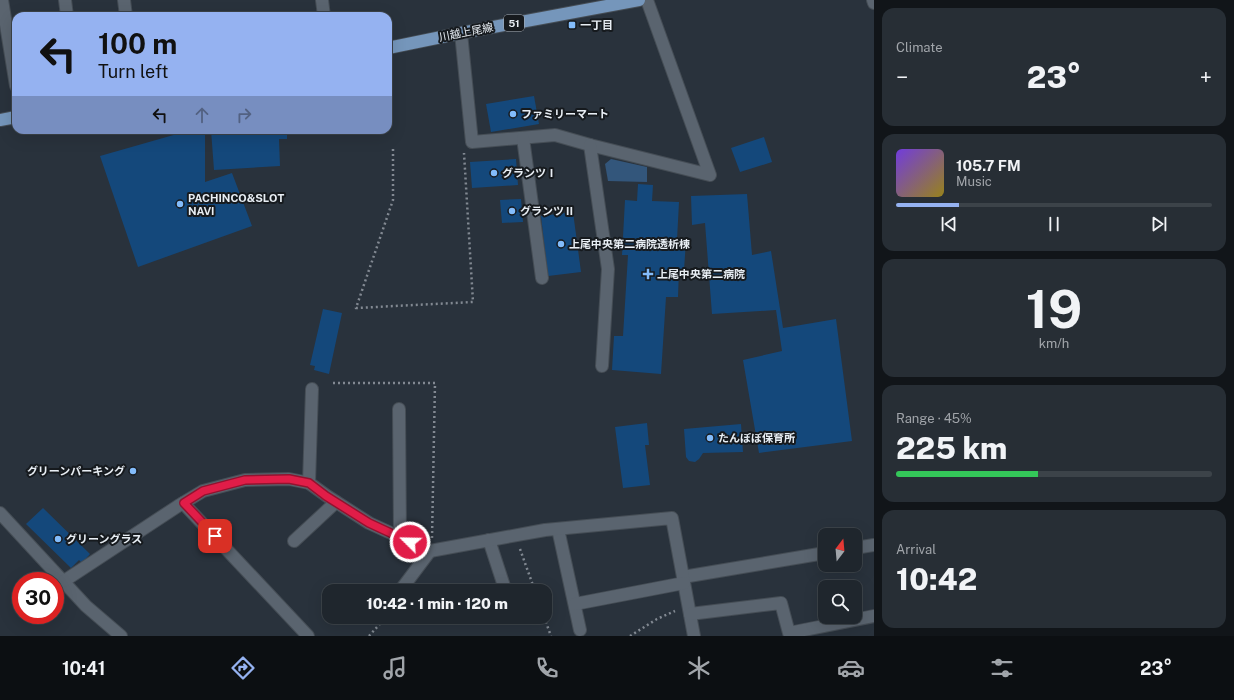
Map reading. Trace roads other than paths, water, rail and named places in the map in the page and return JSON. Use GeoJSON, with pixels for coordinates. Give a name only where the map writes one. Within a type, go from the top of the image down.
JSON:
{"type":"FeatureCollection","features":[{"type":"Feature","properties":{"kind":"main road","name":"川越上尾線"},"geometry":{"type":"LineString","coordinates":[[392,47],[639,0]]}},
{"type":"Feature","properties":{"kind":"main road"},"geometry":{"type":"LineString","coordinates":[[0,120],[12,118]]}},
{"type":"Feature","properties":{"kind":"street"},"geometry":{"type":"LineString","coordinates":[[2,0],[2,15],[12,66]]}},
{"type":"Feature","properties":{"kind":"street"},"geometry":{"type":"LineString","coordinates":[[65,0],[66,12]]}},
{"type":"Feature","properties":{"kind":"street"},"geometry":{"type":"LineString","coordinates":[[124,0],[126,12]]}},
{"type":"Feature","properties":{"kind":"street"},"geometry":{"type":"LineString","coordinates":[[322,0],[324,12]]}},
{"type":"Feature","properties":{"kind":"street"},"geometry":{"type":"LineString","coordinates":[[461,33],[472,142],[555,135],[710,175],[647,0]]}},
{"type":"Feature","properties":{"kind":"street"},"geometry":{"type":"LineString","coordinates":[[523,138],[542,278]]}},
{"type":"Feature","properties":{"kind":"street"},"geometry":{"type":"LineString","coordinates":[[590,145],[608,269],[602,366]]}},
{"type":"Feature","properties":{"kind":"street"},"geometry":{"type":"LineString","coordinates":[[309,483],[312,389]]}},
{"type":"Feature","properties":{"kind":"street"},"geometry":{"type":"LineString","coordinates":[[399,409],[400,538]]}},
{"type":"Feature","properties":{"kind":"street"},"geometry":{"type":"LineString","coordinates":[[121,636],[86,606],[64,582],[203,491],[245,480],[289,479],[309,483],[369,523],[430,551],[544,530],[672,518],[694,636]]}},
{"type":"Feature","properties":{"kind":"street"},"geometry":{"type":"LineString","coordinates":[[294,541],[336,502]]}},
{"type":"Feature","properties":{"kind":"street"},"geometry":{"type":"LineString","coordinates":[[184,503],[308,636]]}},
{"type":"Feature","properties":{"kind":"street"},"geometry":{"type":"LineString","coordinates":[[0,512],[55,572]]}},
{"type":"Feature","properties":{"kind":"street"},"geometry":{"type":"LineString","coordinates":[[558,529],[580,630]]}},
{"type":"Feature","properties":{"kind":"street"},"geometry":{"type":"LineString","coordinates":[[489,540],[503,584]]}},
{"type":"Feature","properties":{"kind":"street"},"geometry":{"type":"LineString","coordinates":[[862,547],[874,545]]}},
{"type":"Feature","properties":{"kind":"street"},"geometry":{"type":"LineString","coordinates":[[405,584],[430,551]]}},
{"type":"Feature","properties":{"kind":"street"},"geometry":{"type":"LineString","coordinates":[[575,604],[684,580],[818,554]]}},
{"type":"Feature","properties":{"kind":"street"},"geometry":{"type":"LineString","coordinates":[[689,610],[781,602],[789,633],[874,616]]}},
{"type":"Feature","properties":{"kind":"place","name":"一丁目"},"geometry":{"type":"Point","coordinates":[572,25]}},
{"type":"Feature","properties":{"kind":"place","name":"ファミリーマート"},"geometry":{"type":"Point","coordinates":[513,114]}},
{"type":"Feature","properties":{"kind":"place","name":"グランツⅠ"},"geometry":{"type":"Point","coordinates":[494,173]}},
{"type":"Feature","properties":{"kind":"place","name":"PACHINCO&SLOT NAVI"},"geometry":{"type":"Point","coordinates":[180,204]}},
{"type":"Feature","properties":{"kind":"place","name":"グランツⅡ"},"geometry":{"type":"Point","coordinates":[512,211]}},
{"type":"Feature","properties":{"kind":"place","name":"上尾中央第二病院透析棟"},"geometry":{"type":"Point","coordinates":[561,244]}},
{"type":"Feature","properties":{"kind":"place","name":"上尾中央第二病院"},"geometry":{"type":"Point","coordinates":[648,274]}},
{"type":"Feature","properties":{"kind":"place","name":"たんぽぽ保育所"},"geometry":{"type":"Point","coordinates":[710,438]}},
{"type":"Feature","properties":{"kind":"place","name":"グリーンパーキング"},"geometry":{"type":"Point","coordinates":[133,471]}},
{"type":"Feature","properties":{"kind":"place","name":"グリーングラス"},"geometry":{"type":"Point","coordinates":[58,539]}}]}
